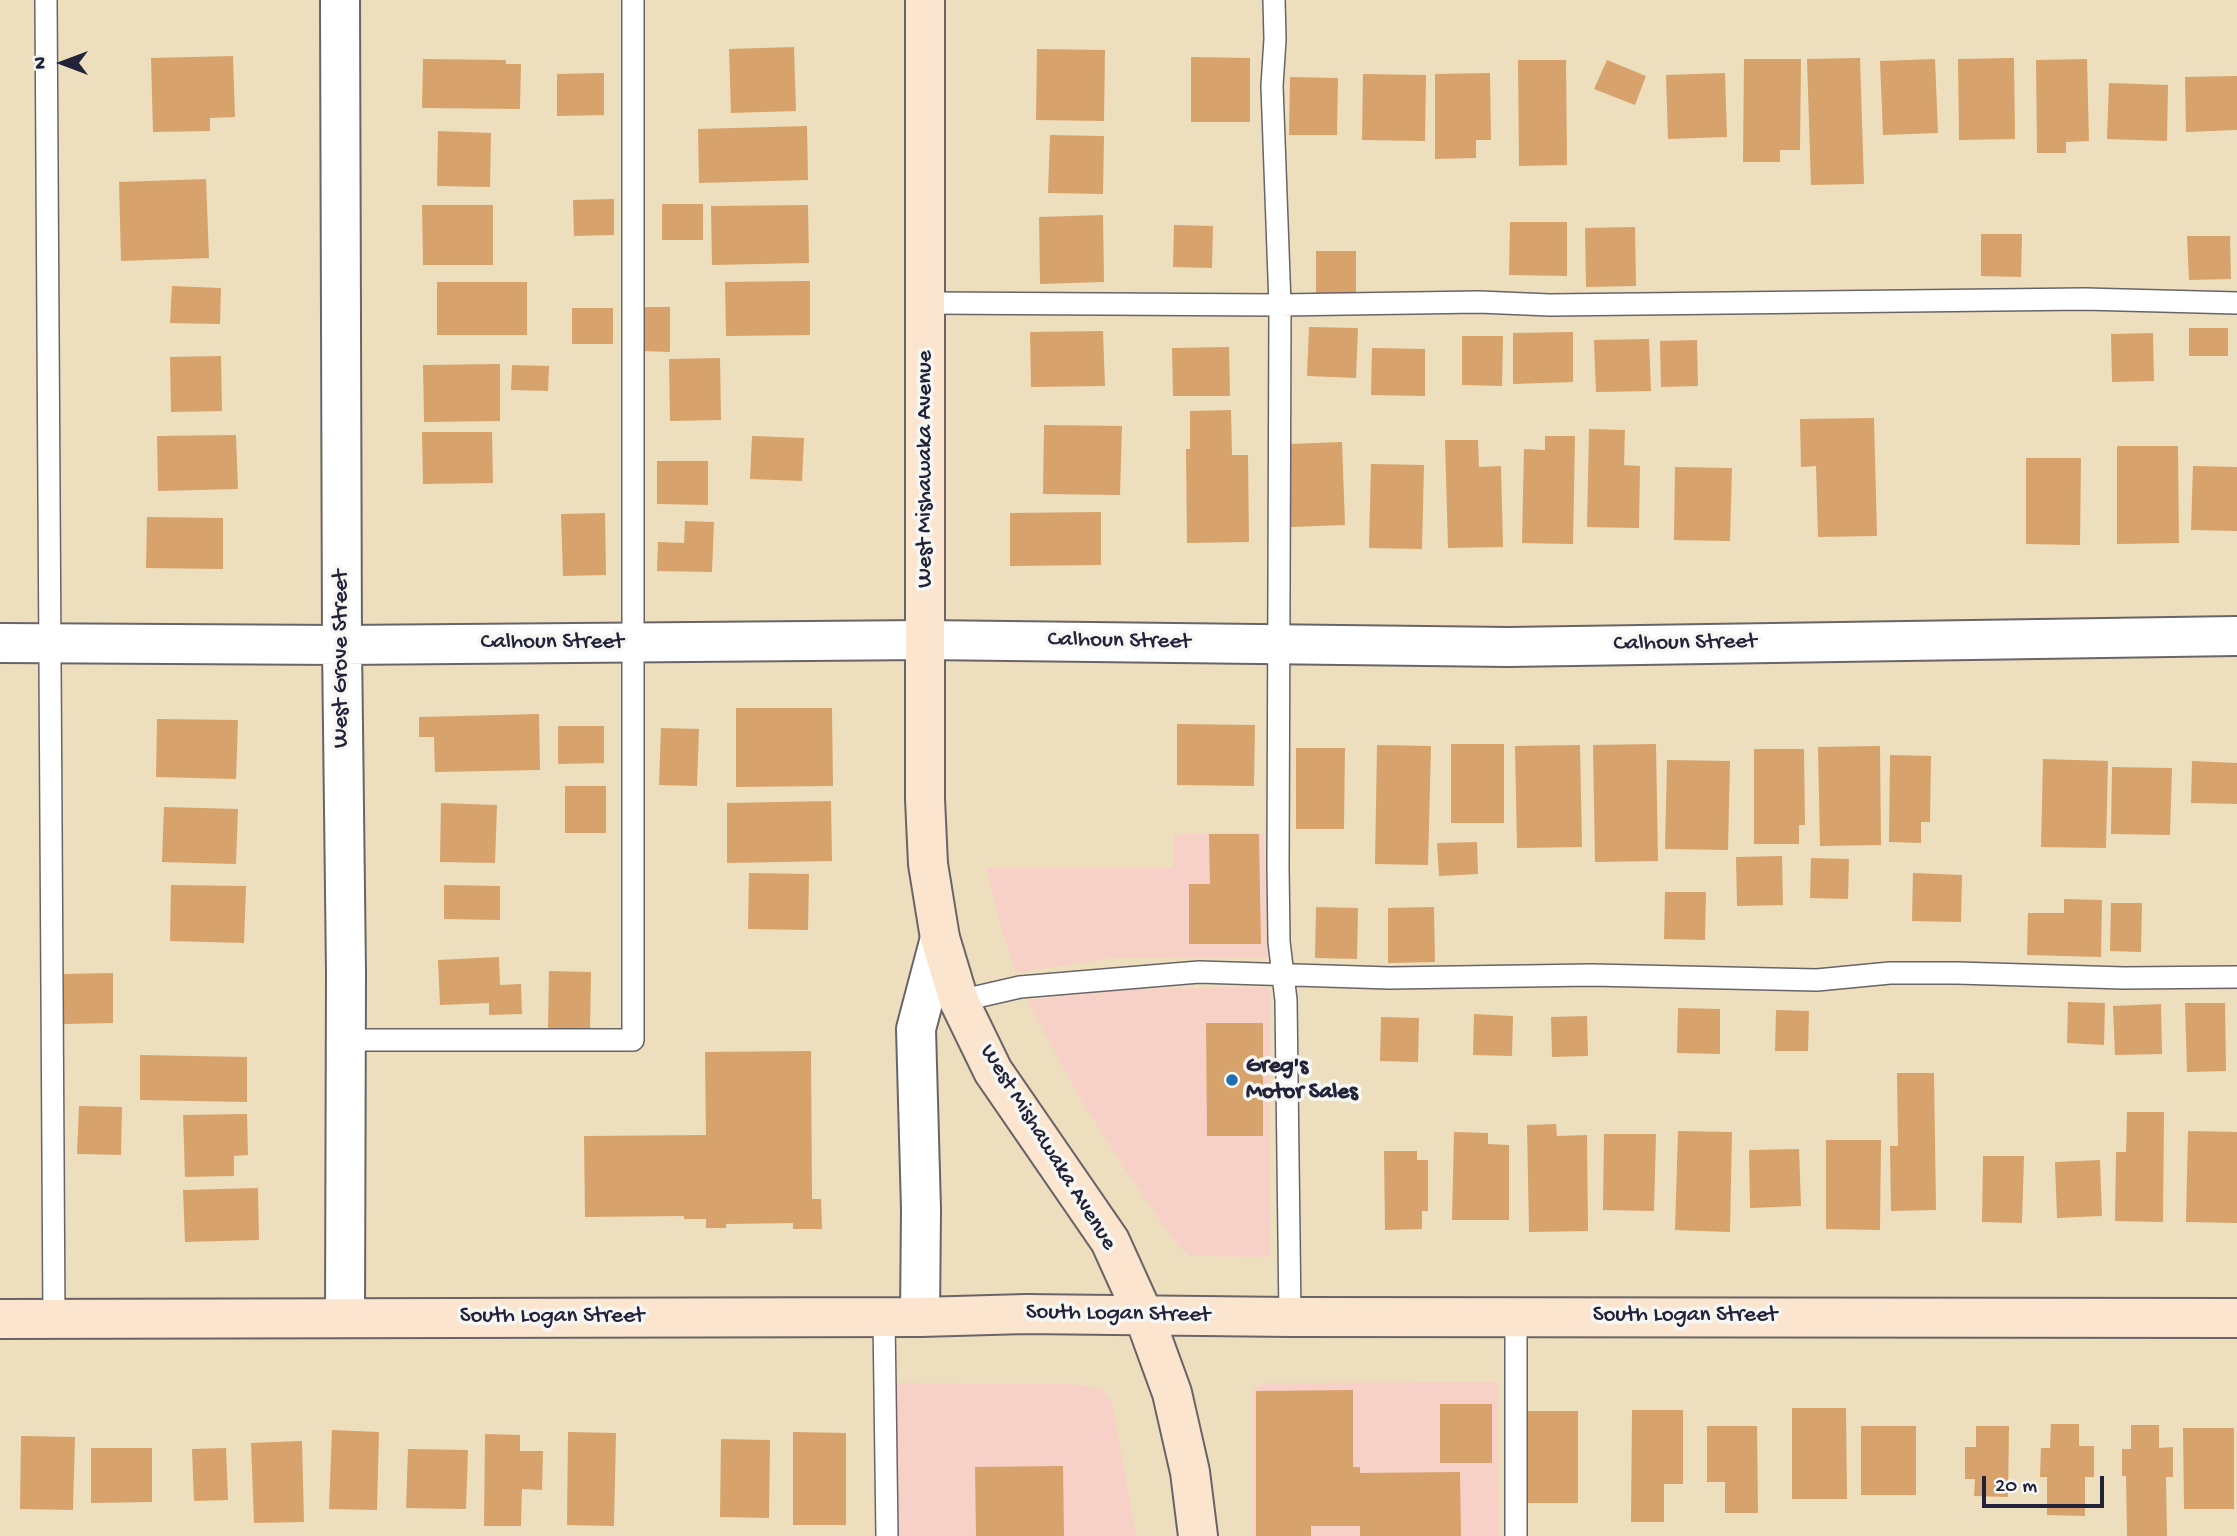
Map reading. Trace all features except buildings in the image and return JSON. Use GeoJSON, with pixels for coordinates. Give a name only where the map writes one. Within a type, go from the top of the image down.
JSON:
{"type":"FeatureCollection","features":[{"type":"Feature","properties":{"kind":"street","name":"West Grove Street"},"geometry":{"type":"LineString","coordinates":[[340,0],[345,1317]]}},
{"type":"Feature","properties":{"kind":"street","name":"West Mishawaka Avenue"},"geometry":{"type":"LineString","coordinates":[[925,0],[927,851],[940,938],[959,1001],[993,1070],[1110,1241],[1143,1316],[1172,1393],[1190,1472],[1198,1536]]}},
{"type":"Feature","properties":{"kind":"street","name":"Calhoun Street"},"geometry":{"type":"LineString","coordinates":[[0,643],[342,645],[925,640],[1508,647],[2237,636]]}},
{"type":"Feature","properties":{"kind":"street","name":"West Mishawaka Avenue"},"geometry":{"type":"LineString","coordinates":[[902,1317],[921,1209],[916,1029],[940,938]]}},
{"type":"Feature","properties":{"kind":"street","name":"South Logan Street"},"geometry":{"type":"LineString","coordinates":[[0,1319],[902,1317],[1026,1314],[1290,1317],[1516,1315],[2237,1318]]}},
{"type":"Feature","properties":{"kind":"lane"},"geometry":{"type":"LineString","coordinates":[[46,0],[54,1319]]}},
{"type":"Feature","properties":{"kind":"lane"},"geometry":{"type":"LineString","coordinates":[[346,1040],[633,1040],[633,0]]}},
{"type":"Feature","properties":{"kind":"lane"},"geometry":{"type":"LineString","coordinates":[[1273,0],[1275,39],[1272,86],[1280,305],[1278,866],[1279,942],[1286,1000],[1290,1317]]}},
{"type":"Feature","properties":{"kind":"lane"},"geometry":{"type":"LineString","coordinates":[[927,303],[1280,305],[1479,302],[1550,305],[2085,299],[2237,303]]}},
{"type":"Feature","properties":{"kind":"lane"},"geometry":{"type":"LineString","coordinates":[[959,1001],[1020,987],[1199,972],[1390,978],[1592,975],[1817,980],[1916,973],[2124,978],[2237,977]]}},
{"type":"Feature","properties":{"kind":"lane"},"geometry":{"type":"LineString","coordinates":[[1516,1315],[1516,1536]]}},
{"type":"Feature","properties":{"kind":"lane"},"geometry":{"type":"LineString","coordinates":[[887,1536],[902,1317]]}},
{"type":"Feature","properties":{"kind":"shaded area"},"geometry":{"type":"Polygon","coordinates":[[[1173,833],[1264,833],[1267,957],[1114,958],[1016,973],[986,868],[1173,868],[1173,833]]]}},
{"type":"Feature","properties":{"kind":"shaded area"},"geometry":{"type":"Polygon","coordinates":[[[1269,987],[1269,1257],[1190,1256],[1177,1245],[1127,1173],[1077,1093],[1027,1000],[1135,989],[1269,987]]]}},
{"type":"Feature","properties":{"kind":"shaded area"},"geometry":{"type":"Polygon","coordinates":[[[1498,1382],[1499,1536],[1253,1536],[1254,1388],[1265,1383],[1498,1382]]]}},
{"type":"Feature","properties":{"kind":"shaded area"},"geometry":{"type":"Polygon","coordinates":[[[895,1383],[1074,1384],[1104,1390],[1112,1402],[1136,1536],[896,1536],[895,1383]]]}},
{"type":"Feature","properties":{"kind":"place","name":"Greg's Motor Sales"},"geometry":{"type":"Point","coordinates":[1232,1080]}}]}
